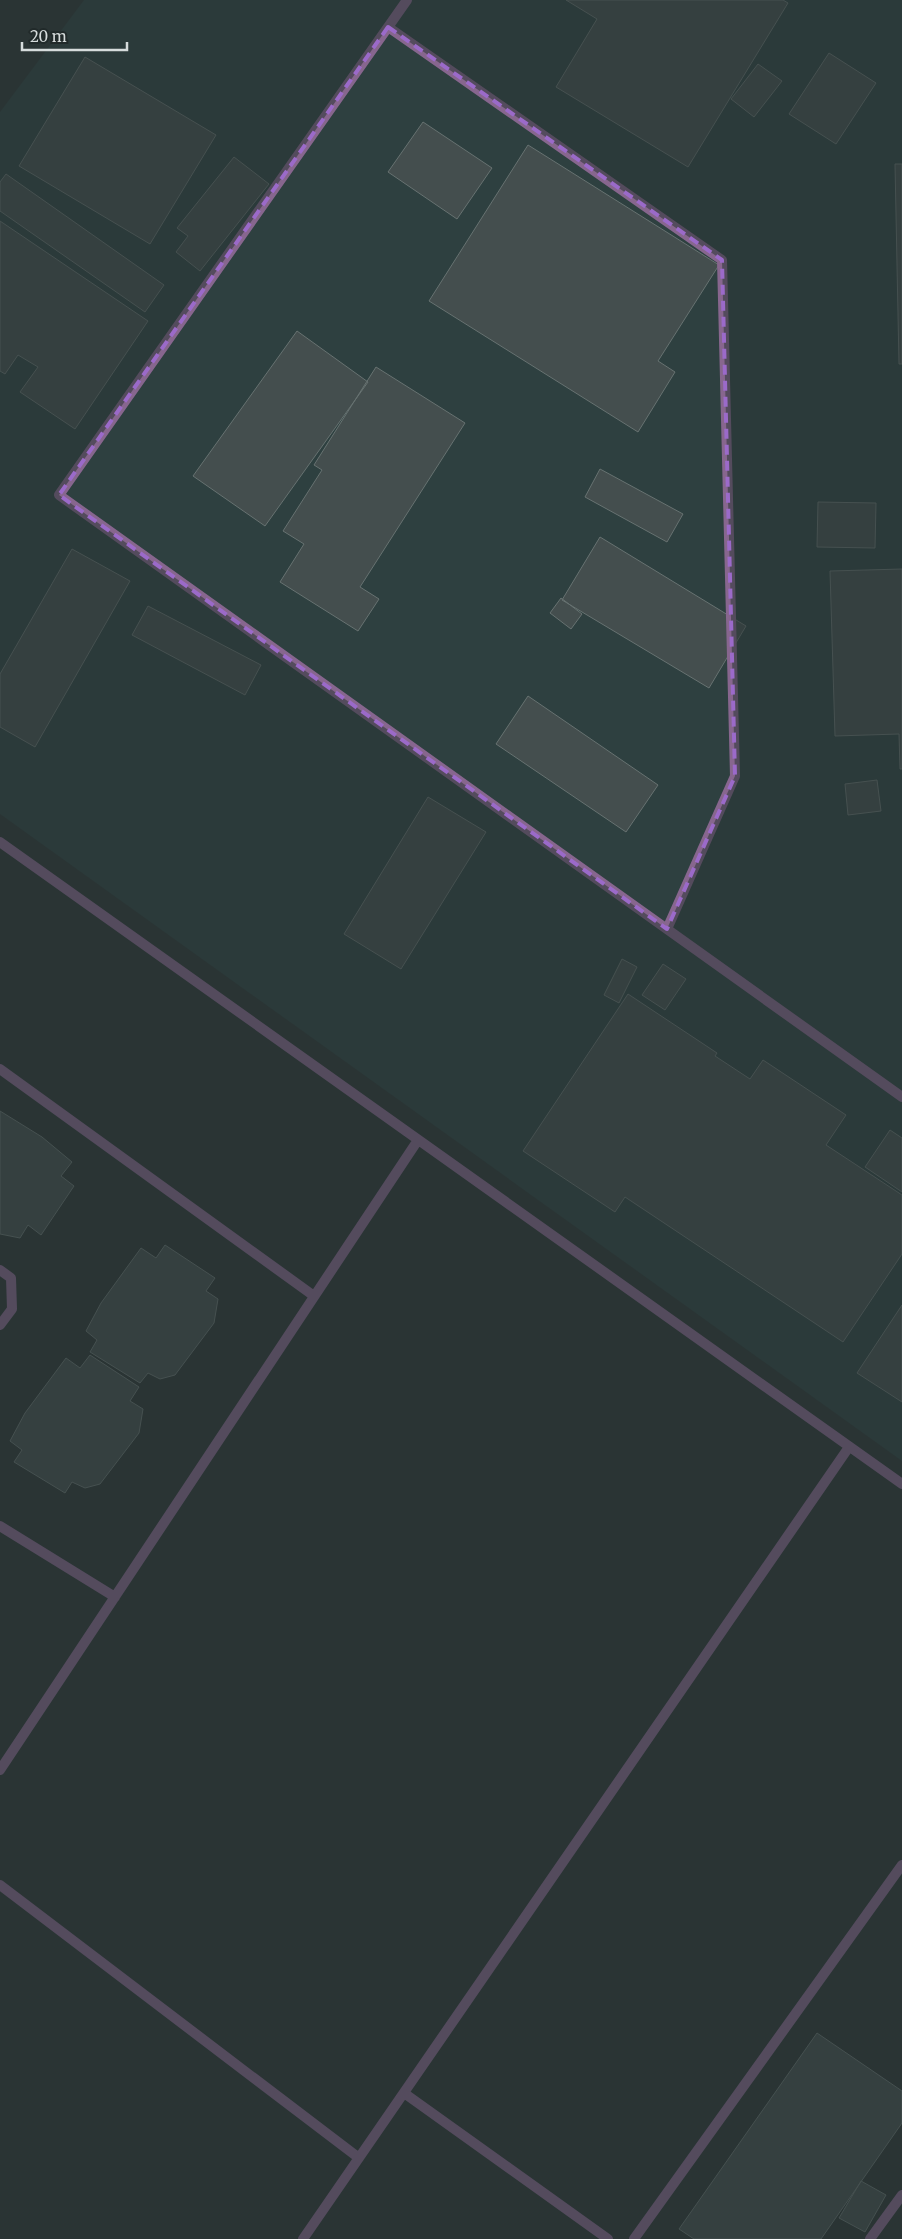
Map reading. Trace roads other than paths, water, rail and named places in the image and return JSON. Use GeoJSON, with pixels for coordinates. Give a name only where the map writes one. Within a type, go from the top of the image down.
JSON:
{"type":"FeatureCollection","features":[{"type":"Feature","properties":{"kind":"street"},"geometry":{"type":"LineString","coordinates":[[407,0],[59,495],[902,1097]]}},
{"type":"Feature","properties":{"kind":"street"},"geometry":{"type":"LineString","coordinates":[[388,27],[722,260],[735,776],[667,929]]}},
{"type":"Feature","properties":{"kind":"street"},"geometry":{"type":"LineString","coordinates":[[0,842],[902,1484]]}},
{"type":"Feature","properties":{"kind":"street"},"geometry":{"type":"LineString","coordinates":[[0,1069],[314,1296]]}},
{"type":"Feature","properties":{"kind":"street"},"geometry":{"type":"LineString","coordinates":[[0,1770],[418,1140]]}},
{"type":"Feature","properties":{"kind":"street"},"geometry":{"type":"LineString","coordinates":[[0,1270],[11,1278],[12,1309],[0,1325]]}},
{"type":"Feature","properties":{"kind":"street"},"geometry":{"type":"LineString","coordinates":[[308,2237],[359,2158],[849,1447]]}},
{"type":"Feature","properties":{"kind":"street"},"geometry":{"type":"LineString","coordinates":[[0,1526],[115,1597]]}},
{"type":"Feature","properties":{"kind":"street"},"geometry":{"type":"LineString","coordinates":[[634,2239],[902,1865]]}},
{"type":"Feature","properties":{"kind":"street"},"geometry":{"type":"LineString","coordinates":[[0,1886],[359,2158]]}},
{"type":"Feature","properties":{"kind":"street"},"geometry":{"type":"LineString","coordinates":[[404,2093],[608,2239]]}},
{"type":"Feature","properties":{"kind":"street"},"geometry":{"type":"LineString","coordinates":[[870,2239],[902,2195]]}}]}
